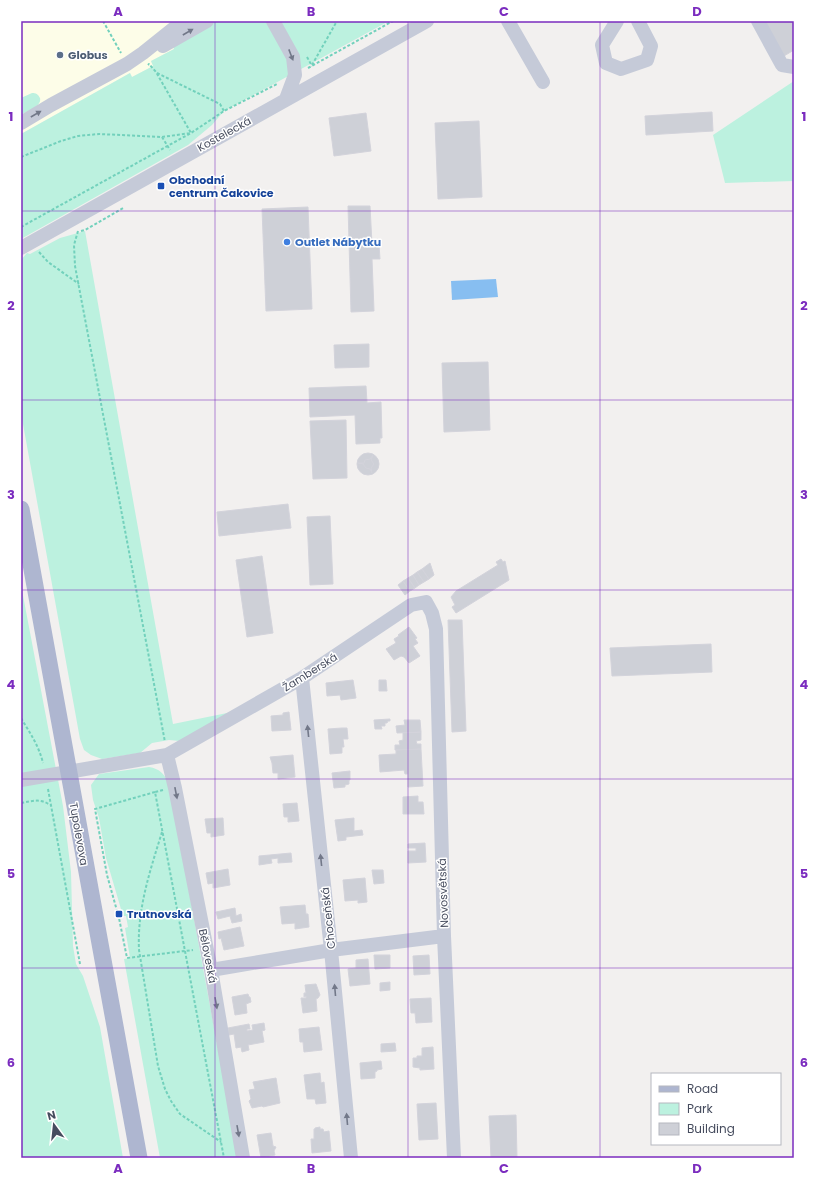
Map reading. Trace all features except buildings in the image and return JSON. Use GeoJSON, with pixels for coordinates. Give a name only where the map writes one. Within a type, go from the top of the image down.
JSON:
{"type":"FeatureCollection","features":[{"type":"Feature","properties":{"kind":"main road","name":"Tupolevova"},"geometry":{"type":"LineString","coordinates":[[21,509],[138,1158]]}},
{"type":"Feature","properties":{"kind":"street"},"geometry":{"type":"LineString","coordinates":[[146,59],[183,21]]}},
{"type":"Feature","properties":{"kind":"street"},"geometry":{"type":"LineString","coordinates":[[21,123],[127,64],[146,59],[163,46],[207,21]]}},
{"type":"Feature","properties":{"kind":"street"},"geometry":{"type":"LineString","coordinates":[[273,21],[293,57],[294,75],[286,99]]}},
{"type":"Feature","properties":{"kind":"street","name":"Kostelecká"},"geometry":{"type":"LineString","coordinates":[[21,248],[427,21]]}},
{"type":"Feature","properties":{"kind":"street"},"geometry":{"type":"LineString","coordinates":[[508,21],[543,82]]}},
{"type":"Feature","properties":{"kind":"street"},"geometry":{"type":"LineString","coordinates":[[617,21],[602,45],[606,64],[621,69],[647,60],[651,46],[638,21]]}},
{"type":"Feature","properties":{"kind":"street"},"geometry":{"type":"LineString","coordinates":[[758,21],[782,65],[794,68]]}},
{"type":"Feature","properties":{"kind":"street","name":"Žamberská"},"geometry":{"type":"LineString","coordinates":[[167,755],[302,678],[411,605],[426,602],[432,613],[436,629]]}},
{"type":"Feature","properties":{"kind":"street","name":"Novosvětská"},"geometry":{"type":"LineString","coordinates":[[436,629],[444,936],[454,1158]]}},
{"type":"Feature","properties":{"kind":"street","name":"Choceňská"},"geometry":{"type":"LineString","coordinates":[[302,678],[331,950],[351,1158]]}},
{"type":"Feature","properties":{"kind":"street"},"geometry":{"type":"LineString","coordinates":[[21,780],[167,755]]}},
{"type":"Feature","properties":{"kind":"street","name":"Běloveská"},"geometry":{"type":"LineString","coordinates":[[167,755],[175,788],[211,970],[243,1158]]}},
{"type":"Feature","properties":{"kind":"street"},"geometry":{"type":"LineString","coordinates":[[211,970],[331,950],[444,936]]}},
{"type":"Feature","properties":{"kind":"path"},"geometry":{"type":"LineString","coordinates":[[103,21],[127,64]]}},
{"type":"Feature","properties":{"kind":"path"},"geometry":{"type":"LineString","coordinates":[[312,66],[337,21]]}},
{"type":"Feature","properties":{"kind":"path"},"geometry":{"type":"LineString","coordinates":[[21,227],[190,133],[224,111],[312,66],[393,21]]}},
{"type":"Feature","properties":{"kind":"path"},"geometry":{"type":"LineString","coordinates":[[146,59],[156,72],[190,133]]}},
{"type":"Feature","properties":{"kind":"path"},"geometry":{"type":"LineString","coordinates":[[156,72],[220,104],[224,111]]}},
{"type":"Feature","properties":{"kind":"path"},"geometry":{"type":"LineString","coordinates":[[21,157],[78,136],[99,134],[162,137],[190,133]]}},
{"type":"Feature","properties":{"kind":"path"},"geometry":{"type":"LineString","coordinates":[[78,231],[74,245],[75,266],[167,755]]}},
{"type":"Feature","properties":{"kind":"path"},"geometry":{"type":"LineString","coordinates":[[37,250],[48,262],[79,284]]}},
{"type":"Feature","properties":{"kind":"path"},"geometry":{"type":"LineString","coordinates":[[21,718],[34,739],[40,752],[43,764]]}},
{"type":"Feature","properties":{"kind":"path"},"geometry":{"type":"LineString","coordinates":[[175,788],[155,792],[95,809],[127,958],[206,949]]}},
{"type":"Feature","properties":{"kind":"path"},"geometry":{"type":"LineString","coordinates":[[48,789],[80,964]]}},
{"type":"Feature","properties":{"kind":"path"},"geometry":{"type":"LineString","coordinates":[[155,792],[224,1158]]}},
{"type":"Feature","properties":{"kind":"path"},"geometry":{"type":"LineString","coordinates":[[21,803],[44,801],[51,806]]}},
{"type":"Feature","properties":{"kind":"path"},"geometry":{"type":"LineString","coordinates":[[162,831],[144,892],[138,936],[140,957],[158,1066],[165,1089],[180,1114],[221,1142]]}},
{"type":"Feature","properties":{"kind":"shaded area"},"geometry":{"type":"Polygon","coordinates":[[[21,21],[191,21],[182,26],[174,49],[151,61],[154,66],[132,77],[130,73],[21,134],[21,21]]]}},
{"type":"Feature","properties":{"kind":"green space"},"geometry":{"type":"Polygon","coordinates":[[[192,21],[389,21],[224,111],[212,125],[188,145],[21,239],[21,134],[130,73],[132,77],[153,66],[151,61],[174,49],[168,36],[192,21]]]}},
{"type":"Feature","properties":{"kind":"green space"},"geometry":{"type":"Polygon","coordinates":[[[794,81],[794,181],[725,183],[713,135],[794,81]]]}},
{"type":"Feature","properties":{"kind":"green space"},"geometry":{"type":"Polygon","coordinates":[[[32,93],[37,94],[40,98],[39,104],[21,115],[21,98],[32,93]]]}},
{"type":"Feature","properties":{"kind":"green space"},"geometry":{"type":"Polygon","coordinates":[[[85,231],[173,724],[232,712],[180,741],[169,740],[152,743],[140,753],[102,759],[91,755],[84,750],[80,739],[21,413],[21,260],[27,253],[30,254],[60,238],[85,231]]]}},
{"type":"Feature","properties":{"kind":"green space"},"geometry":{"type":"Polygon","coordinates":[[[21,585],[63,806],[71,872],[73,946],[76,964],[83,976],[100,1027],[123,1158],[21,1158],[21,585]]]}},
{"type":"Feature","properties":{"kind":"green space"},"geometry":{"type":"Polygon","coordinates":[[[149,767],[161,772],[169,783],[238,1158],[160,1158],[124,959],[130,958],[125,928],[128,927],[126,916],[123,916],[106,858],[91,785],[99,774],[149,767]]]}},
{"type":"Feature","properties":{"kind":"water"},"geometry":{"type":"Polygon","coordinates":[[[496,279],[498,297],[452,300],[451,281],[496,279]]]}},
{"type":"Feature","properties":{"kind":"place","name":"Globus"},"geometry":{"type":"Point","coordinates":[60,55]}},
{"type":"Feature","properties":{"kind":"place","name":"Obchodní centrum Čakovice"},"geometry":{"type":"Point","coordinates":[161,186]}},
{"type":"Feature","properties":{"kind":"place","name":"Outlet Nábytku"},"geometry":{"type":"Point","coordinates":[287,242]}},
{"type":"Feature","properties":{"kind":"place","name":"Trutnovská"},"geometry":{"type":"Point","coordinates":[119,914]}}]}
